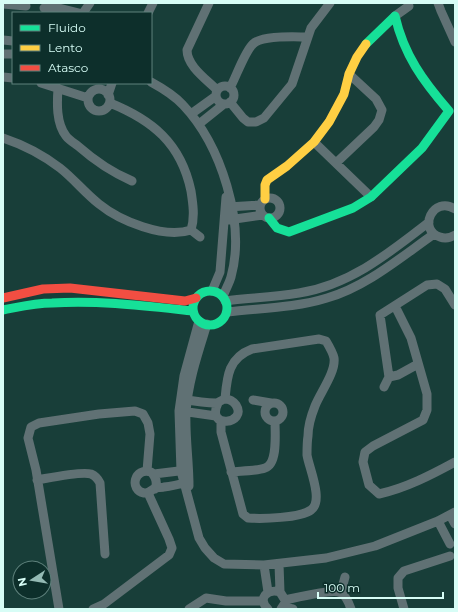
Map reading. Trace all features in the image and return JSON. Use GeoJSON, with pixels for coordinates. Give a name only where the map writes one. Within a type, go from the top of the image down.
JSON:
{"type":"FeatureCollection","features":[{"type":"Feature","properties":{"kind":"street"},"geometry":{"type":"LineString","coordinates":[[84,12],[90,3]]}},
{"type":"Feature","properties":{"kind":"street"},"geometry":{"type":"LineString","coordinates":[[148,12],[153,3]]}},
{"type":"Feature","properties":{"kind":"street"},"geometry":{"type":"LineString","coordinates":[[209,3],[186,50],[187,56],[190,63],[216,93],[219,101],[227,103],[248,122],[256,122],[264,118],[292,84],[311,28],[330,3]]}},
{"type":"Feature","properties":{"kind":"street"},"geometry":{"type":"LineString","coordinates":[[438,3],[455,42]]}},
{"type":"Feature","properties":{"kind":"street"},"geometry":{"type":"LineString","coordinates":[[3,4],[27,7]]}},
{"type":"Feature","properties":{"kind":"street"},"geometry":{"type":"LineString","coordinates":[[395,16],[398,33],[408,56],[425,82],[452,107],[422,148],[371,197],[353,208],[289,232],[275,228],[261,212],[267,180],[287,166],[314,142],[338,108],[344,94],[349,74],[357,57],[368,40],[395,16],[409,6]]}},
{"type":"Feature","properties":{"kind":"street"},"geometry":{"type":"LineString","coordinates":[[42,8],[59,8],[75,12]]}},
{"type":"Feature","properties":{"kind":"street"},"geometry":{"type":"LineString","coordinates":[[230,88],[248,50],[253,43],[266,38],[307,37]]}},
{"type":"Feature","properties":{"kind":"street"},"geometry":{"type":"LineString","coordinates":[[336,163],[374,127],[379,120],[382,110],[376,99],[349,74]]}},
{"type":"Feature","properties":{"kind":"street"},"geometry":{"type":"LineString","coordinates":[[152,83],[167,91],[191,114],[199,124],[220,164],[227,187],[234,257],[231,277],[224,299]]}},
{"type":"Feature","properties":{"kind":"street"},"geometry":{"type":"LineString","coordinates":[[44,84],[88,98]]}},
{"type":"Feature","properties":{"kind":"street"},"geometry":{"type":"LineString","coordinates":[[112,84],[109,99],[105,109],[97,111],[90,106],[88,98],[98,86],[104,90],[109,99],[139,116],[153,126],[166,139],[180,160],[188,179],[194,220],[191,230]]}},
{"type":"Feature","properties":{"kind":"street"},"geometry":{"type":"LineString","coordinates":[[191,114],[222,86],[228,86],[232,90],[233,96],[227,103],[199,124]]}},
{"type":"Feature","properties":{"kind":"street"},"geometry":{"type":"LineString","coordinates":[[58,88],[57,106],[60,121],[66,136],[94,160],[115,174],[132,181]]}},
{"type":"Feature","properties":{"kind":"street"},"geometry":{"type":"LineString","coordinates":[[3,138],[21,144],[38,153],[60,168],[99,204],[114,214],[137,225],[161,231],[183,232],[191,230]]}},
{"type":"Feature","properties":{"kind":"street"},"geometry":{"type":"LineString","coordinates":[[314,142],[371,197]]}},
{"type":"Feature","properties":{"kind":"street"},"geometry":{"type":"LineString","coordinates":[[229,207],[262,202],[268,198],[275,199],[280,204],[276,217],[266,216],[230,220]]}},
{"type":"Feature","properties":{"kind":"street"},"geometry":{"type":"LineString","coordinates":[[452,205],[442,206],[434,210],[429,217],[429,227],[434,234],[443,238],[448,238],[455,235]]}},
{"type":"Feature","properties":{"kind":"street"},"geometry":{"type":"LineString","coordinates":[[212,291],[220,272],[230,220]]}},
{"type":"Feature","properties":{"kind":"street"},"geometry":{"type":"LineString","coordinates":[[224,299],[299,293],[347,278],[373,264],[429,222]]}},
{"type":"Feature","properties":{"kind":"street"},"geometry":{"type":"LineString","coordinates":[[191,230],[200,237]]}},
{"type":"Feature","properties":{"kind":"street"},"geometry":{"type":"LineString","coordinates":[[227,312],[304,304],[328,298],[380,273],[434,234]]}},
{"type":"Feature","properties":{"kind":"street"},"geometry":{"type":"LineString","coordinates":[[384,388],[389,377],[380,315],[427,285],[437,284],[445,289],[455,305]]}},
{"type":"Feature","properties":{"kind":"street"},"geometry":{"type":"LineString","coordinates":[[3,298],[43,289],[70,288],[185,301],[196,298],[203,293],[212,291],[224,299],[227,306],[227,312],[223,318],[215,324],[203,322],[193,311],[101,302],[63,301],[22,305],[3,310]]}},
{"type":"Feature","properties":{"kind":"street"},"geometry":{"type":"LineString","coordinates":[[193,311],[193,304],[196,298]]}},
{"type":"Feature","properties":{"kind":"street"},"geometry":{"type":"LineString","coordinates":[[395,306],[411,338],[427,394],[427,410],[422,420],[373,446],[365,452],[363,462],[369,485],[380,494],[395,491],[429,476],[455,462]]}},
{"type":"Feature","properties":{"kind":"street"},"geometry":{"type":"LineString","coordinates":[[203,322],[184,376],[184,470],[189,500],[199,538],[214,558],[224,564],[264,565],[326,558],[375,546],[452,514],[455,524]]}},
{"type":"Feature","properties":{"kind":"street"},"geometry":{"type":"LineString","coordinates":[[319,339],[326,341],[334,358],[333,369],[310,419],[308,434],[307,454],[316,492],[316,504],[311,510],[277,518],[248,518],[242,514],[221,432],[219,418],[215,409],[222,401],[227,376],[235,360],[244,352],[252,349],[319,339]]}},
{"type":"Feature","properties":{"kind":"street"},"geometry":{"type":"LineString","coordinates":[[389,377],[398,375],[418,364]]}},
{"type":"Feature","properties":{"kind":"street"},"geometry":{"type":"LineString","coordinates":[[183,411],[219,418],[227,422],[233,420],[238,410],[236,404],[231,400],[184,399]]}},
{"type":"Feature","properties":{"kind":"street"},"geometry":{"type":"LineString","coordinates":[[253,400],[277,403],[282,407],[284,413],[281,419],[275,422],[268,420],[265,414],[266,407],[271,403]]}},
{"type":"Feature","properties":{"kind":"street"},"geometry":{"type":"LineString","coordinates":[[59,609],[36,470],[28,438],[31,427],[38,422],[135,411],[143,414],[148,423],[150,434],[150,473],[157,481],[152,491],[172,548],[169,555],[104,604],[93,609]]}},
{"type":"Feature","properties":{"kind":"street"},"geometry":{"type":"LineString","coordinates":[[231,472],[265,468],[271,464],[274,458],[275,422]]}},
{"type":"Feature","properties":{"kind":"street"},"geometry":{"type":"LineString","coordinates":[[184,470],[150,473],[142,472],[137,475],[135,485],[138,490],[143,493],[187,483]]}},
{"type":"Feature","properties":{"kind":"street"},"geometry":{"type":"LineString","coordinates":[[37,480],[82,474],[91,474],[96,477],[100,483],[105,554]]}},
{"type":"Feature","properties":{"kind":"street"},"geometry":{"type":"LineString","coordinates":[[404,609],[398,588],[398,578],[404,571],[452,558],[448,550],[453,542],[438,521]]}},
{"type":"Feature","properties":{"kind":"street"},"geometry":{"type":"LineString","coordinates":[[278,564],[282,602]]}},
{"type":"Feature","properties":{"kind":"street"},"geometry":{"type":"LineString","coordinates":[[264,565],[268,592]]}},
{"type":"Feature","properties":{"kind":"street"},"geometry":{"type":"LineString","coordinates":[[341,592],[345,577]]}},
{"type":"Feature","properties":{"kind":"street"},"geometry":{"type":"LineString","coordinates":[[189,609],[206,598],[227,605],[265,605],[264,596],[268,592],[274,590],[282,602],[293,609]]}},
{"type":"Feature","properties":{"kind":"street"},"geometry":{"type":"LineString","coordinates":[[282,602],[326,592],[341,592]]}},
{"type":"Feature","properties":{"kind":"street"},"geometry":{"type":"LineString","coordinates":[[341,592],[349,602],[350,609]]}},
{"type":"Feature","properties":{"kind":"traffic: fast"},"geometry":{"type":"LineString","coordinates":[[269,218],[277,228],[289,232],[353,208],[371,197],[422,148],[449,111],[423,78],[409,55],[395,16],[366,44]]}},
{"type":"Feature","properties":{"kind":"traffic: fast"},"geometry":{"type":"LineString","coordinates":[[210,291],[222,296],[227,308],[222,320],[210,325],[198,320],[193,308],[198,296],[210,291]]}},
{"type":"Feature","properties":{"kind":"traffic: fast"},"geometry":{"type":"LineString","coordinates":[[3,310],[27,305],[87,302],[193,311]]}},
{"type":"Feature","properties":{"kind":"traffic: slow"},"geometry":{"type":"LineString","coordinates":[[265,199],[265,185],[267,180],[287,166],[314,142],[329,122],[344,94],[349,74],[357,57],[366,44]]}},
{"type":"Feature","properties":{"kind":"traffic: jam"},"geometry":{"type":"LineString","coordinates":[[3,298],[43,289],[70,288],[185,301],[196,298]]}}]}
